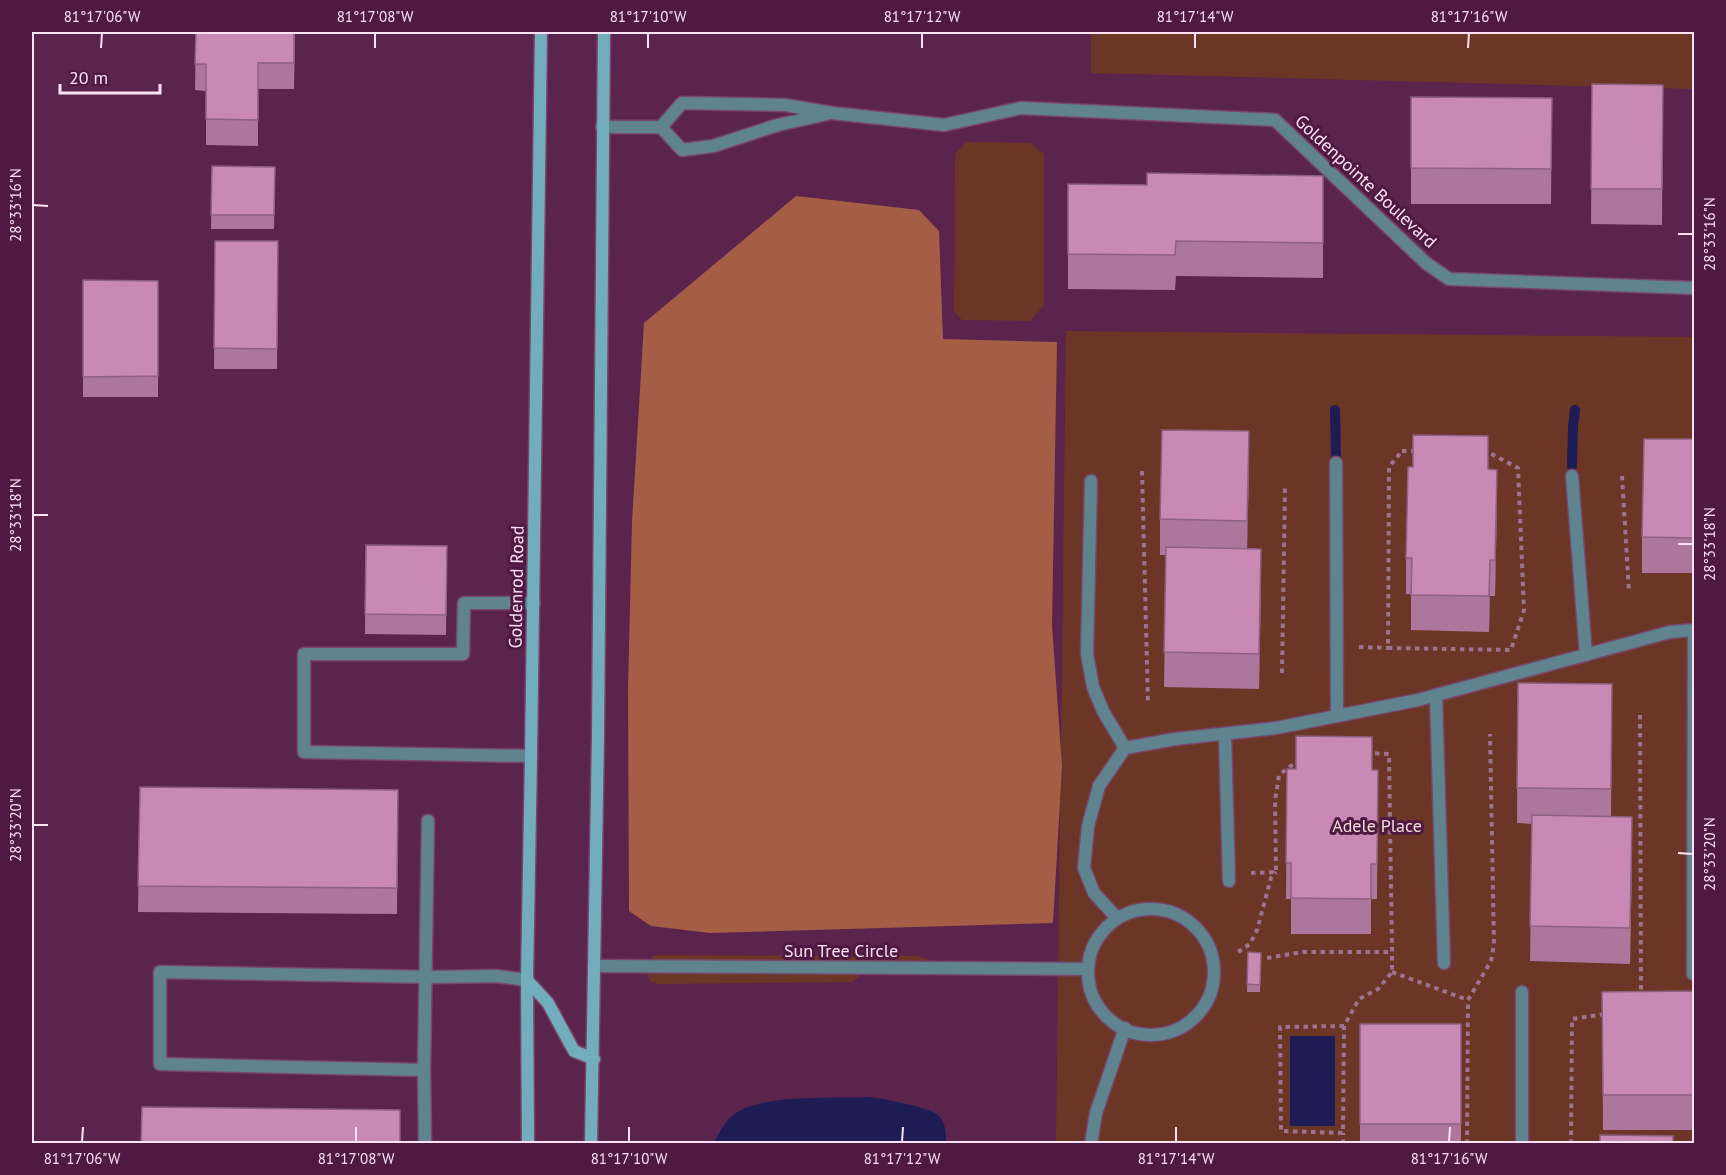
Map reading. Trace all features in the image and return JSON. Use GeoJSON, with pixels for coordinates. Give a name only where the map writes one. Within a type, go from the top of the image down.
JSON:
{"type":"FeatureCollection","features":[{"type":"Feature","properties":{"kind":"main road","name":"Goldenrod Road"},"geometry":{"type":"LineString","coordinates":[[528,1143],[526,980],[534,603],[541,32]]}},
{"type":"Feature","properties":{"kind":"main road"},"geometry":{"type":"LineString","coordinates":[[591,1143],[598,724],[604,32]]}},
{"type":"Feature","properties":{"kind":"main road"},"geometry":{"type":"LineString","coordinates":[[526,980],[548,1003],[574,1051],[594,1059]]}},
{"type":"Feature","properties":{"kind":"lane","name":"Goldenpointe Boulevard"},"geometry":{"type":"LineString","coordinates":[[832,113],[778,125],[713,146],[682,150],[661,128],[682,103],[785,105],[832,113],[944,125],[1021,108],[1275,120],[1426,263],[1449,279],[1695,288]]}},
{"type":"Feature","properties":{"kind":"lane"},"geometry":{"type":"LineString","coordinates":[[602,127],[661,128]]}},
{"type":"Feature","properties":{"kind":"lane"},"geometry":{"type":"LineString","coordinates":[[1336,463],[1337,716]]}},
{"type":"Feature","properties":{"kind":"lane"},"geometry":{"type":"LineString","coordinates":[[1572,476],[1586,655]]}},
{"type":"Feature","properties":{"kind":"lane"},"geometry":{"type":"LineString","coordinates":[[1091,481],[1087,654],[1093,687],[1103,711],[1125,748]]}},
{"type":"Feature","properties":{"kind":"lane"},"geometry":{"type":"LineString","coordinates":[[531,756],[304,752],[304,654],[463,654],[464,603],[534,603]]}},
{"type":"Feature","properties":{"kind":"lane"},"geometry":{"type":"LineString","coordinates":[[1117,918],[1094,893],[1084,868],[1088,826],[1099,786],[1125,748],[1276,728],[1337,716],[1436,695],[1670,632],[1694,630],[1693,974]]}},
{"type":"Feature","properties":{"kind":"lane"},"geometry":{"type":"LineString","coordinates":[[1436,695],[1444,963]]}},
{"type":"Feature","properties":{"kind":"lane"},"geometry":{"type":"LineString","coordinates":[[1225,734],[1228,881]]}},
{"type":"Feature","properties":{"kind":"lane"},"geometry":{"type":"LineString","coordinates":[[425,1143],[428,821]]}},
{"type":"Feature","properties":{"kind":"lane"},"geometry":{"type":"LineString","coordinates":[[1161,909],[1186,919],[1198,929],[1213,954],[1215,975],[1213,988],[1206,1005],[1190,1023],[1180,1029],[1152,1036],[1135,1034],[1107,1019],[1095,1004],[1089,990],[1087,969],[1092,948],[1103,930],[1117,918],[1138,910],[1161,909]]}},
{"type":"Feature","properties":{"kind":"lane","name":"Sun Tree Circle"},"geometry":{"type":"LineString","coordinates":[[594,966],[1087,969]]}},
{"type":"Feature","properties":{"kind":"lane"},"geometry":{"type":"LineString","coordinates":[[424,1070],[160,1064],[160,972],[425,977],[496,976],[526,980]]}},
{"type":"Feature","properties":{"kind":"lane"},"geometry":{"type":"LineString","coordinates":[[1522,992],[1522,1143]]}},
{"type":"Feature","properties":{"kind":"lane"},"geometry":{"type":"LineString","coordinates":[[1091,1143],[1096,1113],[1125,1028]]}},
{"type":"Feature","properties":{"kind":"path"},"geometry":{"type":"LineString","coordinates":[[1357,647],[1388,648],[1511,650],[1524,610],[1518,468],[1486,451],[1477,450],[1402,451],[1389,467],[1388,648]]}},
{"type":"Feature","properties":{"kind":"path"},"geometry":{"type":"LineString","coordinates":[[1142,471],[1149,704]]}},
{"type":"Feature","properties":{"kind":"path"},"geometry":{"type":"LineString","coordinates":[[1622,476],[1629,592]]}},
{"type":"Feature","properties":{"kind":"path"},"geometry":{"type":"LineString","coordinates":[[1282,673],[1285,487]]}},
{"type":"Feature","properties":{"kind":"path"},"geometry":{"type":"LineString","coordinates":[[1640,715],[1641,996]]}},
{"type":"Feature","properties":{"kind":"path"},"geometry":{"type":"LineString","coordinates":[[1467,1143],[1468,1000],[1491,961],[1494,944],[1490,734]]}},
{"type":"Feature","properties":{"kind":"path"},"geometry":{"type":"LineString","coordinates":[[1238,952],[1250,944],[1257,930],[1271,878],[1276,872],[1275,801],[1279,775],[1307,753]]}},
{"type":"Feature","properties":{"kind":"path"},"geometry":{"type":"LineString","coordinates":[[1343,1143],[1344,1026],[1359,999],[1378,989],[1392,972],[1389,754],[1360,753]]}},
{"type":"Feature","properties":{"kind":"path"},"geometry":{"type":"LineString","coordinates":[[1250,873],[1276,872]]}},
{"type":"Feature","properties":{"kind":"path"},"geometry":{"type":"LineString","coordinates":[[1267,958],[1303,952],[1392,952]]}},
{"type":"Feature","properties":{"kind":"path"},"geometry":{"type":"LineString","coordinates":[[1392,972],[1468,1000]]}},
{"type":"Feature","properties":{"kind":"path"},"geometry":{"type":"LineString","coordinates":[[1571,1143],[1572,1019],[1606,1013]]}},
{"type":"Feature","properties":{"kind":"path"},"geometry":{"type":"LineString","coordinates":[[1343,1132],[1281,1131],[1280,1027],[1344,1026]]}},
{"type":"Feature","properties":{"kind":"green space"},"geometry":{"type":"Polygon","coordinates":[[[1091,32],[1694,32],[1694,78],[1692,89],[1091,73],[1091,32]]]}},
{"type":"Feature","properties":{"kind":"green space"},"geometry":{"type":"Polygon","coordinates":[[[966,142],[1030,143],[1044,154],[1044,305],[1030,321],[962,320],[954,311],[955,154],[966,142]]]}},
{"type":"Feature","properties":{"kind":"green space","name":"Adele Place"},"geometry":{"type":"Polygon","coordinates":[[[1066,331],[1694,337],[1694,1143],[1056,1144],[1066,331]]]}},
{"type":"Feature","properties":{"kind":"green space"},"geometry":{"type":"Polygon","coordinates":[[[655,955],[917,956],[928,959],[930,968],[863,973],[852,982],[658,984],[650,981],[646,969],[647,963],[655,955]]]}},
{"type":"Feature","properties":{"kind":"shaded area"},"geometry":{"type":"Polygon","coordinates":[[[796,196],[919,210],[939,231],[943,339],[1057,342],[1052,625],[1062,766],[1053,923],[710,933],[651,926],[629,911],[628,689],[632,522],[644,323],[796,196]]]}},
{"type":"Feature","properties":{"kind":"shaded area"},"geometry":{"type":"Polygon","coordinates":[[[1290,1036],[1335,1036],[1335,1126],[1290,1126],[1290,1036]]]}},
{"type":"Feature","properties":{"kind":"shaded area"},"geometry":{"type":"Polygon","coordinates":[[[869,1097],[907,1104],[934,1113],[943,1123],[946,1143],[714,1143],[732,1116],[760,1104],[778,1100],[869,1097]]]}},
{"type":"Feature","properties":{"kind":"building"},"geometry":{"type":"Polygon","coordinates":[[[196,32],[294,32],[294,63],[258,63],[258,120],[206,119],[206,64],[195,64],[196,32]]]}},
{"type":"Feature","properties":{"kind":"building"},"geometry":{"type":"Polygon","coordinates":[[[1592,84],[1663,85],[1662,189],[1591,189],[1592,84]]]}},
{"type":"Feature","properties":{"kind":"building"},"geometry":{"type":"Polygon","coordinates":[[[1411,97],[1552,98],[1551,169],[1411,168],[1411,97]]]}},
{"type":"Feature","properties":{"kind":"building"},"geometry":{"type":"Polygon","coordinates":[[[212,166],[275,167],[274,215],[211,215],[212,166]]]}},
{"type":"Feature","properties":{"kind":"building"},"geometry":{"type":"Polygon","coordinates":[[[1147,173],[1323,176],[1323,243],[1176,241],[1175,255],[1068,254],[1068,184],[1147,185],[1147,173]]]}},
{"type":"Feature","properties":{"kind":"building"},"geometry":{"type":"Polygon","coordinates":[[[215,241],[278,241],[277,349],[214,348],[215,241]]]}},
{"type":"Feature","properties":{"kind":"building"},"geometry":{"type":"Polygon","coordinates":[[[83,280],[158,281],[158,376],[83,377],[83,280]]]}},
{"type":"Feature","properties":{"kind":"building"},"geometry":{"type":"Polygon","coordinates":[[[1162,430],[1249,431],[1247,521],[1160,519],[1162,430]]]}},
{"type":"Feature","properties":{"kind":"building"},"geometry":{"type":"Polygon","coordinates":[[[1413,435],[1488,436],[1488,469],[1497,470],[1495,560],[1490,560],[1489,596],[1411,595],[1412,558],[1406,558],[1408,467],[1413,467],[1413,435]]]}},
{"type":"Feature","properties":{"kind":"building"},"geometry":{"type":"Polygon","coordinates":[[[1644,439],[1695,439],[1695,538],[1642,537],[1644,439]]]}},
{"type":"Feature","properties":{"kind":"building"},"geometry":{"type":"Polygon","coordinates":[[[366,545],[447,546],[446,615],[365,614],[366,545]]]}},
{"type":"Feature","properties":{"kind":"building"},"geometry":{"type":"Polygon","coordinates":[[[1166,547],[1261,549],[1259,654],[1164,652],[1166,547]]]}},
{"type":"Feature","properties":{"kind":"building"},"geometry":{"type":"Polygon","coordinates":[[[1518,683],[1612,684],[1611,789],[1517,788],[1518,683]]]}},
{"type":"Feature","properties":{"kind":"building"},"geometry":{"type":"Polygon","coordinates":[[[1296,736],[1372,737],[1372,770],[1378,770],[1377,864],[1371,864],[1371,899],[1291,898],[1291,863],[1286,863],[1287,769],[1296,769],[1296,736]]]}},
{"type":"Feature","properties":{"kind":"building"},"geometry":{"type":"Polygon","coordinates":[[[140,787],[398,790],[397,888],[138,886],[140,787]]]}},
{"type":"Feature","properties":{"kind":"building"},"geometry":{"type":"Polygon","coordinates":[[[1532,815],[1632,817],[1630,928],[1530,926],[1532,815]]]}},
{"type":"Feature","properties":{"kind":"building"},"geometry":{"type":"Polygon","coordinates":[[[1248,952],[1261,953],[1260,985],[1247,984],[1248,952]]]}},
{"type":"Feature","properties":{"kind":"building"},"geometry":{"type":"Polygon","coordinates":[[[1695,991],[1695,1095],[1603,1095],[1602,992],[1695,991]]]}},
{"type":"Feature","properties":{"kind":"building"},"geometry":{"type":"Polygon","coordinates":[[[1360,1024],[1461,1024],[1461,1124],[1360,1124],[1360,1024]]]}},
{"type":"Feature","properties":{"kind":"building"},"geometry":{"type":"Polygon","coordinates":[[[142,1107],[400,1110],[400,1143],[141,1143],[142,1107]]]}},
{"type":"Feature","properties":{"kind":"building"},"geometry":{"type":"Polygon","coordinates":[[[1600,1135],[1673,1136],[1673,1143],[1600,1143],[1600,1135]]]}},
{"type":"Feature","properties":{"kind":"waterway"},"geometry":{"type":"LineString","coordinates":[[1335,410],[1336,456]]}},
{"type":"Feature","properties":{"kind":"waterway"},"geometry":{"type":"LineString","coordinates":[[1572,466],[1575,410]]}}]}
